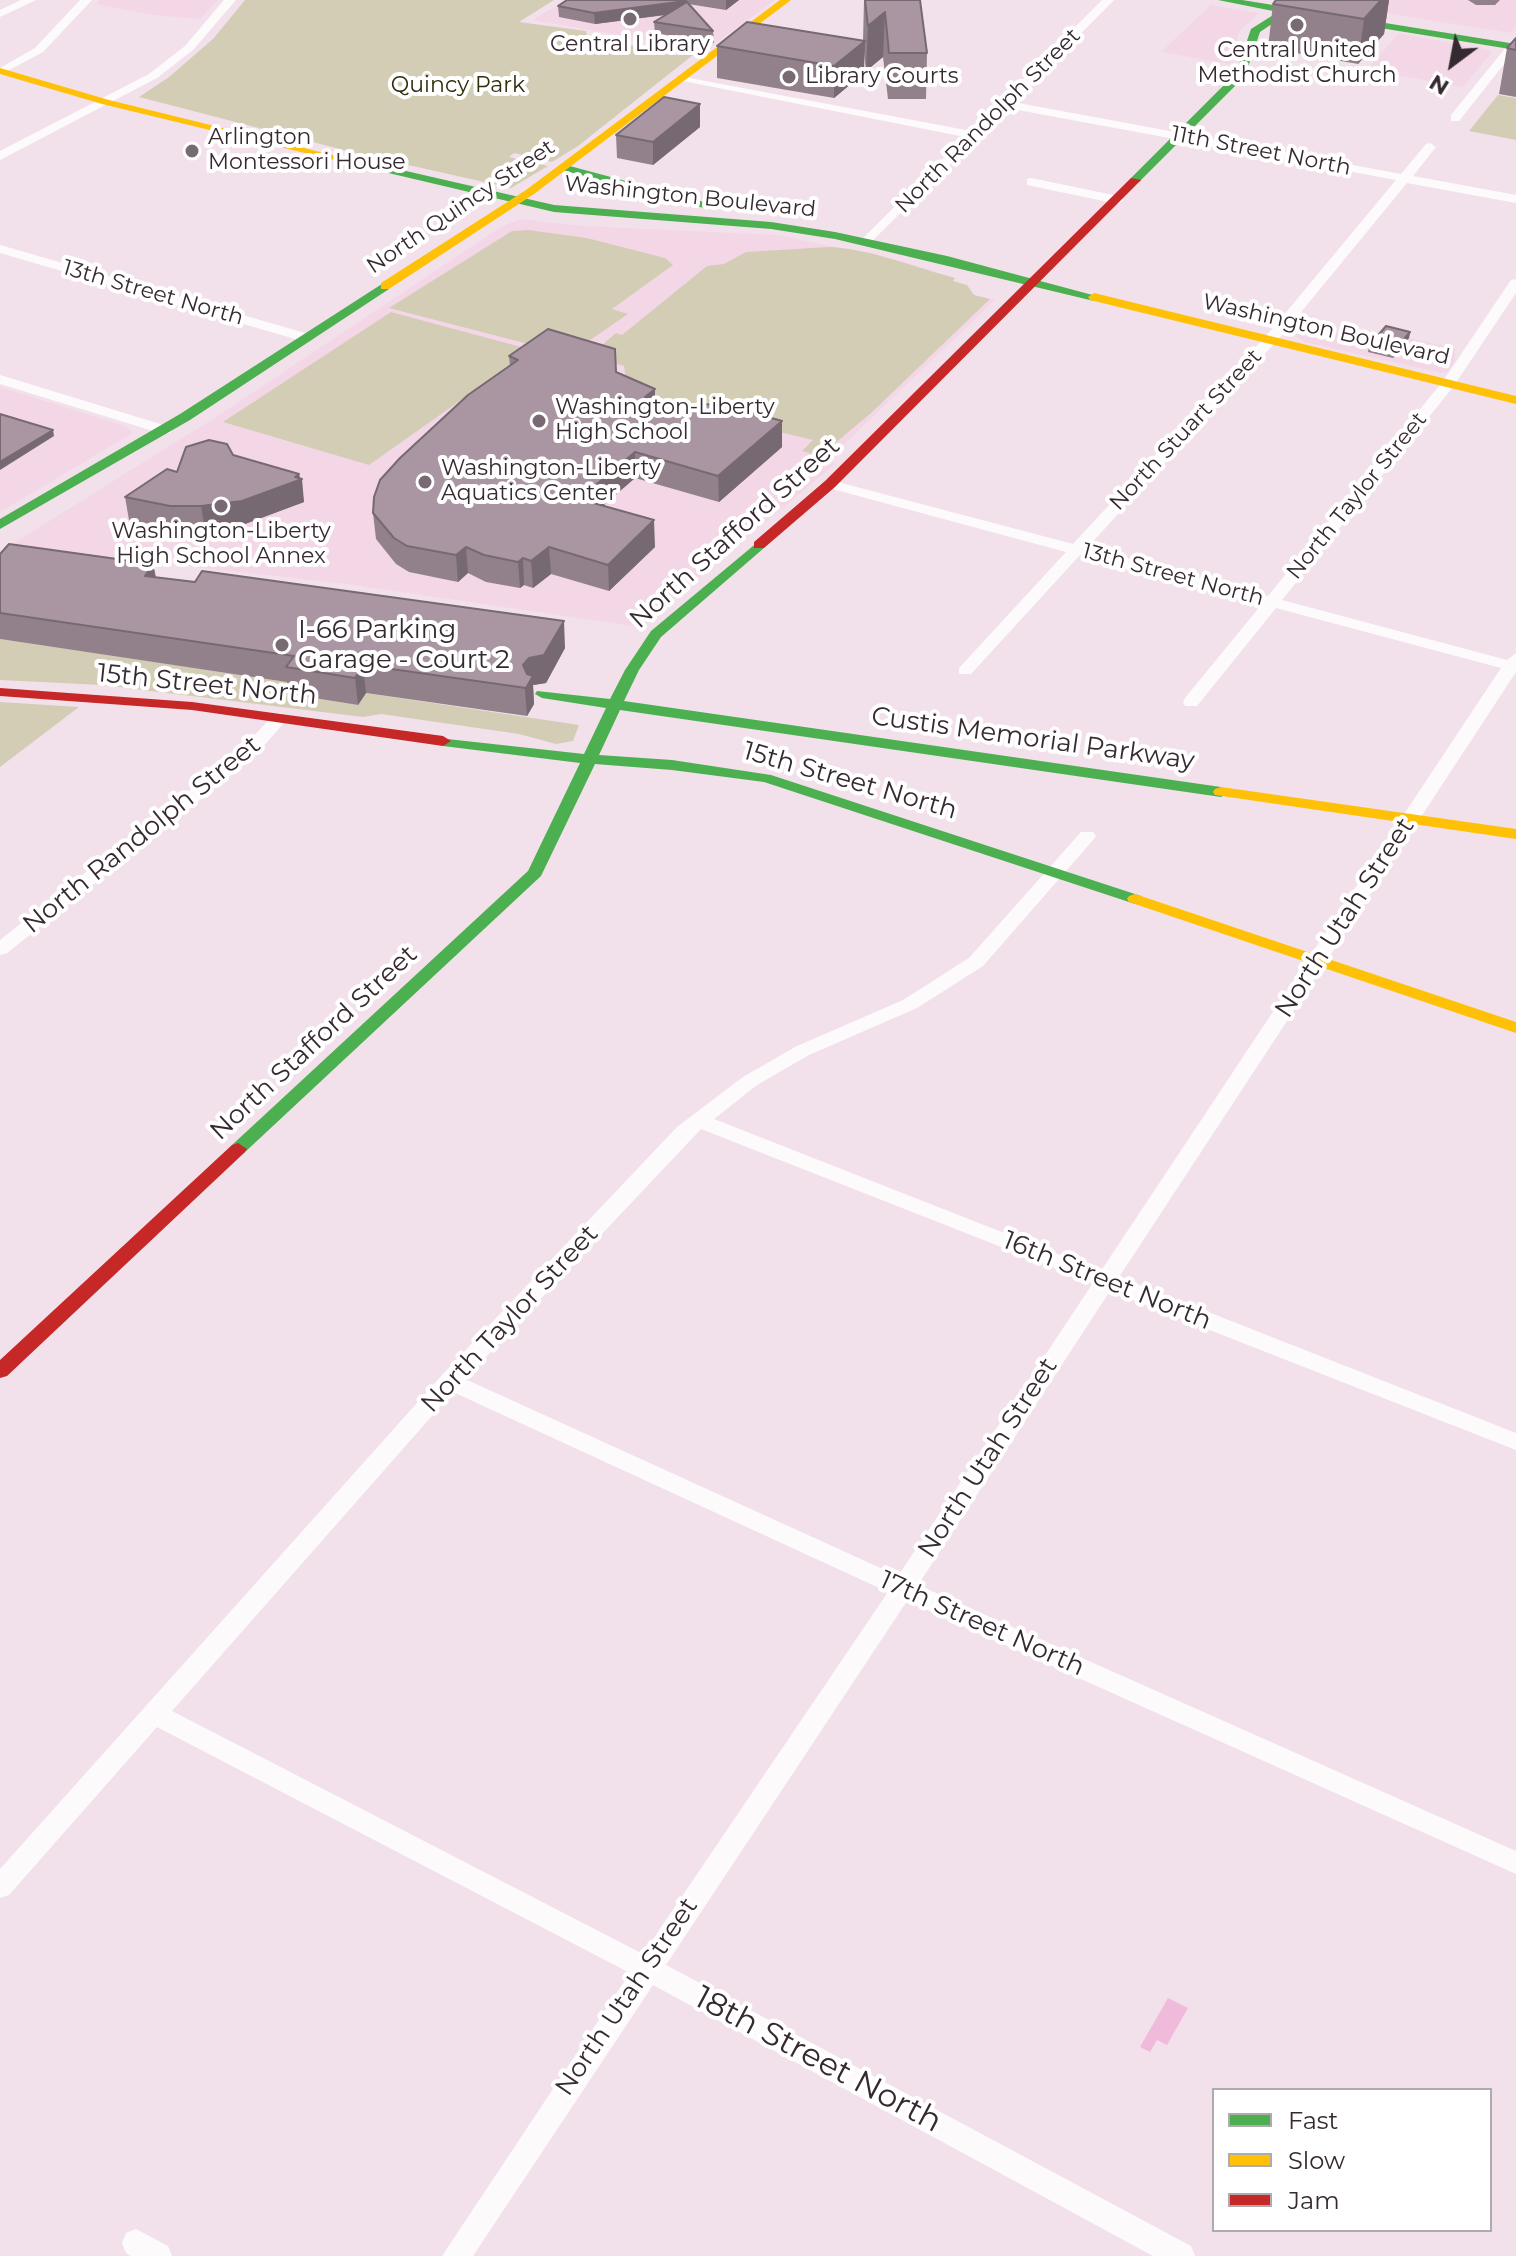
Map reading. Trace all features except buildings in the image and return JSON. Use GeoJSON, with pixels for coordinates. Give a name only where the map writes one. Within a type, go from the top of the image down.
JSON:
{"type":"FeatureCollection","features":[{"type":"Feature","properties":{"kind":"main road","name":"North Quincy Street"},"geometry":{"type":"LineString","coordinates":[[0,537],[566,168],[786,0]]}},
{"type":"Feature","properties":{"kind":"main road"},"geometry":{"type":"LineString","coordinates":[[1223,0],[1298,5]]}},
{"type":"Feature","properties":{"kind":"main road"},"geometry":{"type":"LineString","coordinates":[[1270,0],[1515,44]]}},
{"type":"Feature","properties":{"kind":"main road","name":"North Stafford Street"},"geometry":{"type":"LineString","coordinates":[[0,1371],[535,873],[632,670],[656,634],[830,484],[1118,200],[1238,76],[1259,27],[1298,5]]}},
{"type":"Feature","properties":{"kind":"main road","name":"Washington Boulevard"},"geometry":{"type":"LineString","coordinates":[[0,71],[106,102],[515,201],[581,212],[709,219],[797,229],[867,242],[1516,400]]}},
{"type":"Feature","properties":{"kind":"main road"},"geometry":{"type":"LineString","coordinates":[[566,168],[797,229]]}},
{"type":"Feature","properties":{"kind":"main road","name":"North Quincy Street"},"geometry":{"type":"LineString","coordinates":[[0,525],[158,434]]}},
{"type":"Feature","properties":{"kind":"main road"},"geometry":{"type":"LineString","coordinates":[[600,679],[647,686]]}},
{"type":"Feature","properties":{"kind":"main road","name":"15th Street North"},"geometry":{"type":"LineString","coordinates":[[0,692],[192,706],[590,760],[685,766],[766,778],[1516,1028]]}},
{"type":"Feature","properties":{"kind":"main road","name":"Custis Memorial Parkway"},"geometry":{"type":"LineString","coordinates":[[542,694],[1516,834]]}},
{"type":"Feature","properties":{"kind":"main road"},"geometry":{"type":"LineString","coordinates":[[1398,794],[1452,802]]}},
{"type":"Feature","properties":{"kind":"main road"},"geometry":{"type":"LineString","coordinates":[[1256,798],[1416,831],[1516,845]]}},
{"type":"Feature","properties":{"kind":"street"},"geometry":{"type":"LineString","coordinates":[[0,14],[30,0]]}},
{"type":"Feature","properties":{"kind":"street"},"geometry":{"type":"LineString","coordinates":[[0,71],[39,50],[86,0]]}},
{"type":"Feature","properties":{"kind":"street"},"geometry":{"type":"LineString","coordinates":[[0,156],[153,76],[189,48],[230,0]]}},
{"type":"Feature","properties":{"kind":"street","name":"North Randolph Street"},"geometry":{"type":"LineString","coordinates":[[867,242],[1108,0]]}},
{"type":"Feature","properties":{"kind":"street"},"geometry":{"type":"LineString","coordinates":[[1455,118],[1515,44]]}},
{"type":"Feature","properties":{"kind":"street"},"geometry":{"type":"LineString","coordinates":[[679,79],[973,135]]}},
{"type":"Feature","properties":{"kind":"street","name":"11th Street North"},"geometry":{"type":"LineString","coordinates":[[1005,104],[1516,199]]}},
{"type":"Feature","properties":{"kind":"street","name":"North Stuart Street"},"geometry":{"type":"LineString","coordinates":[[965,671],[1268,341],[1430,147]]}},
{"type":"Feature","properties":{"kind":"street"},"geometry":{"type":"LineString","coordinates":[[1031,182],[1118,200]]}},
{"type":"Feature","properties":{"kind":"street","name":"13th Street North"},"geometry":{"type":"LineString","coordinates":[[0,249],[307,338]]}},
{"type":"Feature","properties":{"kind":"street","name":"North Taylor Street"},"geometry":{"type":"LineString","coordinates":[[1191,702],[1448,384],[1516,283]]}},
{"type":"Feature","properties":{"kind":"street"},"geometry":{"type":"LineString","coordinates":[[0,379],[158,434]]}},
{"type":"Feature","properties":{"kind":"street","name":"13th Street North"},"geometry":{"type":"LineString","coordinates":[[830,484],[1514,664]]}},
{"type":"Feature","properties":{"kind":"street","name":"North Utah Street"},"geometry":{"type":"LineString","coordinates":[[456,2256],[903,1588],[1514,664]]}},
{"type":"Feature","properties":{"kind":"street","name":"North Randolph Street"},"geometry":{"type":"LineString","coordinates":[[0,949],[249,752],[280,718]]}},
{"type":"Feature","properties":{"kind":"street","name":"North Taylor Street"},"geometry":{"type":"LineString","coordinates":[[0,1887],[450,1381],[698,1120],[750,1081],[789,1058],[910,1004],[976,962],[1087,836]]}},
{"type":"Feature","properties":{"kind":"street","name":"16th Street North"},"geometry":{"type":"LineString","coordinates":[[698,1120],[1516,1442]]}},
{"type":"Feature","properties":{"kind":"street","name":"17th Street North"},"geometry":{"type":"LineString","coordinates":[[450,1381],[1516,1863]]}},
{"type":"Feature","properties":{"kind":"street","name":"18th Street North"},"geometry":{"type":"LineString","coordinates":[[155,1714],[646,1968],[1181,2256]]}},
{"type":"Feature","properties":{"kind":"shaded area"},"geometry":{"type":"Polygon","coordinates":[[[100,0],[218,0],[200,19],[153,15],[96,4],[100,0]]]}},
{"type":"Feature","properties":{"kind":"shaded area","name":"Central Library"},"geometry":{"type":"Polygon","coordinates":[[[565,0],[775,0],[706,50],[533,20],[565,0]]]}},
{"type":"Feature","properties":{"kind":"shaded area"},"geometry":{"type":"Polygon","coordinates":[[[1304,0],[1516,0],[1516,26],[1511,33],[1304,0]]]}},
{"type":"Feature","properties":{"kind":"shaded area"},"geometry":{"type":"Polygon","coordinates":[[[1211,5],[1259,13],[1239,32],[1230,64],[1161,52],[1211,5]]]}},
{"type":"Feature","properties":{"kind":"shaded area"},"geometry":{"type":"Polygon","coordinates":[[[1399,33],[1492,52],[1463,87],[1367,70],[1399,33]]]}},
{"type":"Feature","properties":{"kind":"shaded area","name":"Washington-Liberty High School"},"geometry":{"type":"Polygon","coordinates":[[[521,219],[581,226],[778,235],[902,261],[955,278],[953,281],[967,285],[974,295],[995,300],[833,455],[834,465],[640,627],[347,584],[35,549],[14,543],[216,417],[502,226],[521,219]]]}},
{"type":"Feature","properties":{"kind":"shaded area"},"geometry":{"type":"Polygon","coordinates":[[[1304,326],[1376,341],[1385,333],[1455,348],[1455,361],[1447,372],[1441,373],[1305,342],[1294,335],[1304,326]]]}},
{"type":"Feature","properties":{"kind":"shaded area"},"geometry":{"type":"Polygon","coordinates":[[[0,387],[125,426],[133,433],[0,512],[0,387]]]}},
{"type":"Feature","properties":{"kind":"shaded area"},"geometry":{"type":"Polygon","coordinates":[[[1168,1998],[1188,2008],[1167,2045],[1157,2040],[1150,2052],[1140,2047],[1168,1998]]]}},
{"type":"Feature","properties":{"kind":"green space","name":"Quincy Park"},"geometry":{"type":"Polygon","coordinates":[[[245,0],[554,0],[519,22],[586,31],[587,36],[675,55],[693,55],[578,146],[552,162],[514,153],[509,157],[548,166],[511,188],[359,154],[139,97],[169,77],[213,39],[245,0]]]}},
{"type":"Feature","properties":{"kind":"green space"},"geometry":{"type":"Polygon","coordinates":[[[1498,95],[1516,98],[1516,140],[1469,131],[1498,95]]]}},
{"type":"Feature","properties":{"kind":"green space"},"geometry":{"type":"Polygon","coordinates":[[[528,230],[587,238],[665,258],[673,265],[612,309],[628,314],[580,347],[540,347],[389,308],[512,231],[528,230]]]}},
{"type":"Feature","properties":{"kind":"green space"},"geometry":{"type":"Polygon","coordinates":[[[829,247],[877,255],[955,278],[953,281],[967,285],[974,295],[990,299],[871,413],[820,456],[802,451],[813,440],[771,430],[693,425],[627,387],[624,366],[589,356],[616,333],[622,335],[707,266],[724,264],[746,252],[829,247]]]}},
{"type":"Feature","properties":{"kind":"green space"},"geometry":{"type":"Polygon","coordinates":[[[391,312],[532,350],[369,465],[223,422],[391,312]]]}},
{"type":"Feature","properties":{"kind":"green space"},"geometry":{"type":"Polygon","coordinates":[[[0,639],[297,683],[290,694],[358,705],[366,693],[579,725],[573,741],[556,744],[519,734],[381,714],[363,717],[102,685],[0,680],[0,639]]]}},
{"type":"Feature","properties":{"kind":"green space"},"geometry":{"type":"Polygon","coordinates":[[[0,702],[79,707],[0,767],[0,702]]]}},
{"type":"Feature","properties":{"kind":"traffic: fast"},"geometry":{"type":"LineString","coordinates":[[1223,0],[1516,47]]}},
{"type":"Feature","properties":{"kind":"traffic: fast"},"geometry":{"type":"LineString","coordinates":[[1135,180],[1231,84],[1243,67],[1255,31],[1287,10]]}},
{"type":"Feature","properties":{"kind":"traffic: fast"},"geometry":{"type":"LineString","coordinates":[[367,165],[554,208],[798,229],[873,243],[1094,297]]}},
{"type":"Feature","properties":{"kind":"traffic: fast"},"geometry":{"type":"LineString","coordinates":[[566,168],[711,207]]}},
{"type":"Feature","properties":{"kind":"traffic: fast"},"geometry":{"type":"LineString","coordinates":[[0,525],[185,417],[385,286]]}},
{"type":"Feature","properties":{"kind":"traffic: fast"},"geometry":{"type":"LineString","coordinates":[[238,1149],[535,873],[632,670],[656,634],[759,545]]}},
{"type":"Feature","properties":{"kind":"traffic: fast"},"geometry":{"type":"LineString","coordinates":[[542,694],[1221,792]]}},
{"type":"Feature","properties":{"kind":"traffic: fast"},"geometry":{"type":"LineString","coordinates":[[443,741],[559,757],[672,765],[766,778],[1135,899]]}},
{"type":"Feature","properties":{"kind":"traffic: slow"},"geometry":{"type":"LineString","coordinates":[[385,286],[530,192],[786,0]]}},
{"type":"Feature","properties":{"kind":"traffic: slow"},"geometry":{"type":"LineString","coordinates":[[0,71],[106,102],[367,165]]}},
{"type":"Feature","properties":{"kind":"traffic: slow"},"geometry":{"type":"LineString","coordinates":[[1094,297],[1516,400]]}},
{"type":"Feature","properties":{"kind":"traffic: slow"},"geometry":{"type":"LineString","coordinates":[[1221,792],[1516,834]]}},
{"type":"Feature","properties":{"kind":"traffic: slow"},"geometry":{"type":"LineString","coordinates":[[1135,899],[1516,1028]]}},
{"type":"Feature","properties":{"kind":"traffic: jam"},"geometry":{"type":"LineString","coordinates":[[759,545],[830,484],[1135,180]]}},
{"type":"Feature","properties":{"kind":"traffic: jam"},"geometry":{"type":"LineString","coordinates":[[0,692],[192,706],[443,741]]}},
{"type":"Feature","properties":{"kind":"traffic: jam"},"geometry":{"type":"LineString","coordinates":[[0,1371],[238,1149]]}},
{"type":"Feature","properties":{"kind":"place","name":"Central Library"},"geometry":{"type":"Point","coordinates":[630,19]}},
{"type":"Feature","properties":{"kind":"place","name":"Central United Methodist Church"},"geometry":{"type":"Point","coordinates":[1297,25]}},
{"type":"Feature","properties":{"kind":"place","name":"Library Courts"},"geometry":{"type":"Point","coordinates":[789,77]}},
{"type":"Feature","properties":{"kind":"place","name":"Arlington Montessori House"},"geometry":{"type":"Point","coordinates":[192,151]}},
{"type":"Feature","properties":{"kind":"place","name":"Washington-Liberty High School"},"geometry":{"type":"Point","coordinates":[539,421]}},
{"type":"Feature","properties":{"kind":"place","name":"Washington-Liberty Aquatics Center"},"geometry":{"type":"Point","coordinates":[425,482]}},
{"type":"Feature","properties":{"kind":"place","name":"Washington-Liberty High School Annex"},"geometry":{"type":"Point","coordinates":[221,506]}},
{"type":"Feature","properties":{"kind":"place","name":"I-66 Parking Garage - Court 2"},"geometry":{"type":"Point","coordinates":[282,645]}}]}
